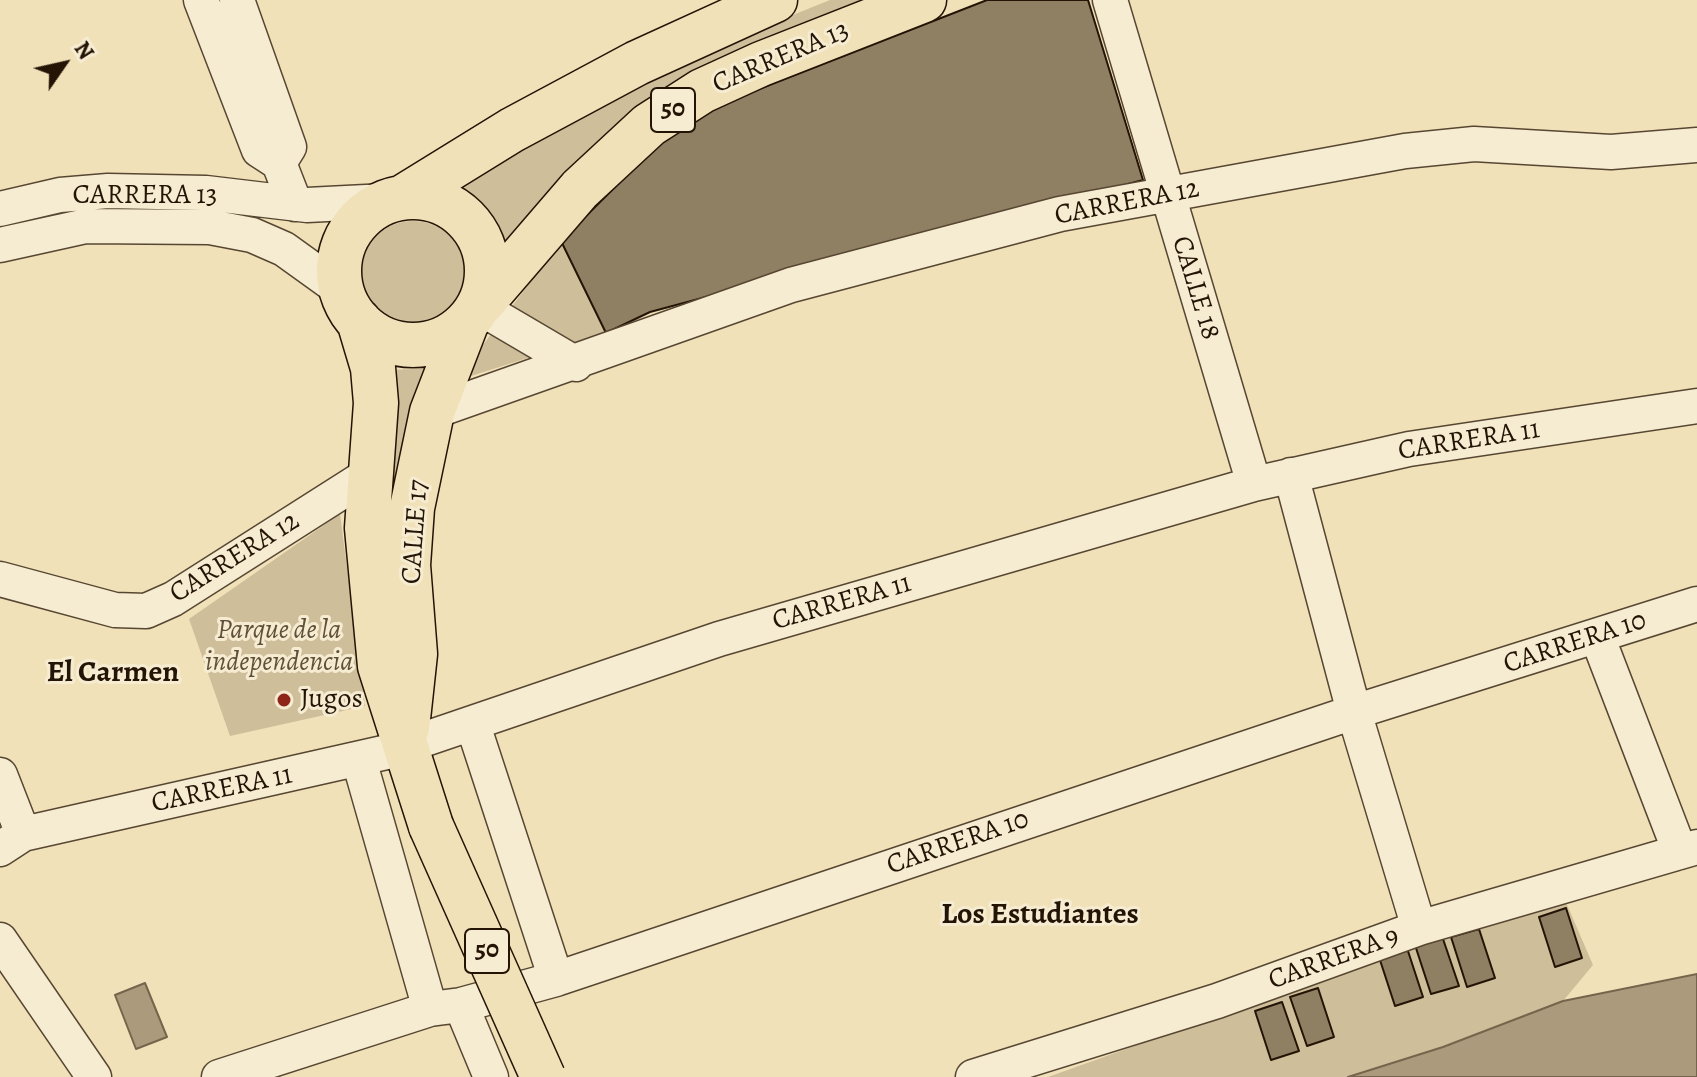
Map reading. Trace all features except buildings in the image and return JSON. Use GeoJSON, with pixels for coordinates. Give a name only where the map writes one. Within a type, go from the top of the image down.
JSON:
{"type":"FeatureCollection","features":[{"type":"Feature","properties":{"kind":"highway","name":"CARRERA 13"},"geometry":{"type":"LineString","coordinates":[[396,198],[512,130],[637,63],[775,0]]}},
{"type":"Feature","properties":{"kind":"highway","name":"CARRERA 13"},"geometry":{"type":"LineString","coordinates":[[475,312],[580,189],[649,125],[702,91],[761,64],[924,0]]}},
{"type":"Feature","properties":{"kind":"highway","name":"50"},"geometry":{"type":"LineString","coordinates":[[396,198],[431,198],[455,209],[474,228],[485,252],[488,278],[475,312],[447,338],[424,344],[400,344],[378,336],[350,306],[339,268],[343,247],[352,227],[367,211],[396,198]]}},
{"type":"Feature","properties":{"kind":"highway","name":"CALLE 17"},"geometry":{"type":"LineString","coordinates":[[350,306],[374,380],[376,403],[368,475],[370,589],[380,666],[431,826],[543,1077]]}},
{"type":"Feature","properties":{"kind":"highway","name":"CALLE 17"},"geometry":{"type":"LineString","coordinates":[[405,747],[415,654],[408,565],[412,508],[432,412],[475,312]]}},
{"type":"Feature","properties":{"kind":"street"},"geometry":{"type":"LineString","coordinates":[[201,0],[259,150],[279,163],[295,204]]}},
{"type":"Feature","properties":{"kind":"street"},"geometry":{"type":"LineString","coordinates":[[237,0],[289,147],[279,163]]}},
{"type":"Feature","properties":{"kind":"street","name":"CALLE 18"},"geometry":{"type":"LineString","coordinates":[[1110,0],[1254,484]]}},
{"type":"Feature","properties":{"kind":"street","name":"CARRERA 12"},"geometry":{"type":"LineString","coordinates":[[432,412],[576,364],[791,285],[1060,214],[1405,151],[1474,144],[1611,152],[1697,145]]}},
{"type":"Feature","properties":{"kind":"street","name":"CARRERA 13"},"geometry":{"type":"LineString","coordinates":[[0,209],[60,195],[108,191],[206,193],[295,204],[342,206],[396,198]]}},
{"type":"Feature","properties":{"kind":"street","name":"CARRERA 13"},"geometry":{"type":"LineString","coordinates":[[0,245],[86,226],[210,227],[252,235],[284,249],[350,306]]}},
{"type":"Feature","properties":{"kind":"street"},"geometry":{"type":"LineString","coordinates":[[475,312],[576,364]]}},
{"type":"Feature","properties":{"kind":"street","name":"CARRERA 11"},"geometry":{"type":"LineString","coordinates":[[12,841],[405,747],[719,639],[1254,484],[1409,449],[1697,406]]}},
{"type":"Feature","properties":{"kind":"street","name":"CARRERA 12"},"geometry":{"type":"LineString","coordinates":[[0,579],[115,610],[146,611],[173,599],[368,475]]}},
{"type":"Feature","properties":{"kind":"street"},"geometry":{"type":"LineString","coordinates":[[1291,475],[1354,712],[1419,928]]}},
{"type":"Feature","properties":{"kind":"street","name":"CARRERA 10"},"geometry":{"type":"LineString","coordinates":[[219,1077],[446,1007],[556,979],[1354,712],[1697,604]]}},
{"type":"Feature","properties":{"kind":"street"},"geometry":{"type":"LineString","coordinates":[[1597,636],[1688,849]]}},
{"type":"Feature","properties":{"kind":"street"},"geometry":{"type":"LineString","coordinates":[[473,725],[556,979]]}},
{"type":"Feature","properties":{"kind":"street"},"geometry":{"type":"LineString","coordinates":[[359,760],[446,1007],[491,1077]]}},
{"type":"Feature","properties":{"kind":"street"},"geometry":{"type":"LineString","coordinates":[[0,775],[12,841]]}},
{"type":"Feature","properties":{"kind":"street","name":"CARRERA 9"},"geometry":{"type":"LineString","coordinates":[[973,1077],[1217,1001],[1419,928],[1688,849]]}},
{"type":"Feature","properties":{"kind":"street"},"geometry":{"type":"LineString","coordinates":[[0,940],[94,1077]]}},
{"type":"Feature","properties":{"kind":"green space"},"geometry":{"type":"Polygon","coordinates":[[[830,0],[891,0],[498,254],[486,228],[469,207],[441,190],[574,115],[768,25],[830,0]]]}},
{"type":"Feature","properties":{"kind":"green space"},"geometry":{"type":"Polygon","coordinates":[[[413,221],[433,225],[450,237],[462,254],[466,274],[462,294],[450,311],[433,323],[413,327],[393,323],[376,311],[364,294],[360,274],[364,254],[376,237],[393,225],[413,221]]]}},
{"type":"Feature","properties":{"kind":"green space"},"geometry":{"type":"Polygon","coordinates":[[[561,241],[606,333],[471,376],[474,357],[561,241]]]}},
{"type":"Feature","properties":{"kind":"green space"},"geometry":{"type":"Polygon","coordinates":[[[435,368],[383,593],[390,370],[435,368]]]}},
{"type":"Feature","properties":{"kind":"green space","name":"Parque de la independencia"},"geometry":{"type":"Polygon","coordinates":[[[340,514],[365,706],[230,736],[189,619],[340,514]]]}},
{"type":"Feature","properties":{"kind":"green space"},"geometry":{"type":"Polygon","coordinates":[[[1562,893],[1593,965],[1563,1001],[1443,1047],[1348,1077],[1048,1077],[1562,893]]]}},
{"type":"Feature","properties":{"kind":"shaded area"},"geometry":{"type":"Polygon","coordinates":[[[1697,974],[1697,1077],[1348,1077],[1443,1047],[1563,1001],[1697,974]]]}},
{"type":"Feature","properties":{"kind":"shaded area"},"geometry":{"type":"Polygon","coordinates":[[[145,983],[167,1037],[136,1049],[115,995],[145,983]]]}},
{"type":"Feature","properties":{"kind":"place","name":"Jugos"},"geometry":{"type":"Point","coordinates":[284,700]}},
{"type":"Feature","properties":{"kind":"district","name":"El Carmen"},"geometry":{"type":"Point","coordinates":[113,674]}},
{"type":"Feature","properties":{"kind":"district","name":"Los Estudiantes"},"geometry":{"type":"Point","coordinates":[1040,916]}}]}
